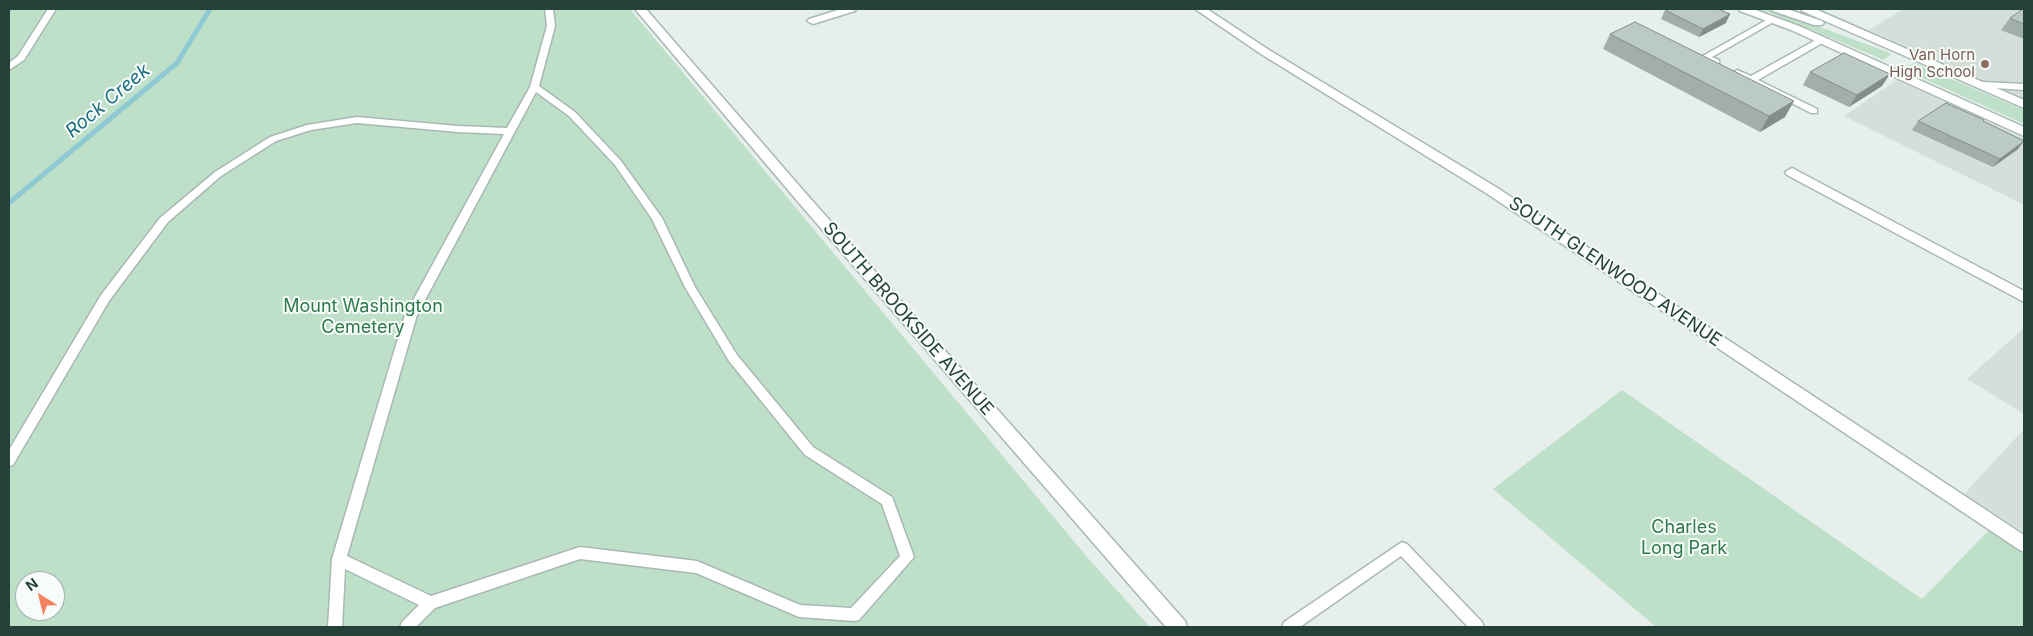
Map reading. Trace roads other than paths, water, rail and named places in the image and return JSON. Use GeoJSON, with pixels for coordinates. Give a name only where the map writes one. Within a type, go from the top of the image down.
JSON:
{"type":"FeatureCollection","features":[{"type":"Feature","properties":{"kind":"street","name":"SOUTH BROOKSIDE AVENUE"},"geometry":{"type":"LineString","coordinates":[[640,9],[763,153],[1178,627]]}},
{"type":"Feature","properties":{"kind":"street"},"geometry":{"type":"LineString","coordinates":[[813,21],[851,9]]}},
{"type":"Feature","properties":{"kind":"street","name":"SOUTH GLENWOOD AVENUE"},"geometry":{"type":"LineString","coordinates":[[1200,9],[1265,52],[1491,190],[2024,544]]}},
{"type":"Feature","properties":{"kind":"street"},"geometry":{"type":"LineString","coordinates":[[1744,9],[1775,14],[1909,54]]}},
{"type":"Feature","properties":{"kind":"street"},"geometry":{"type":"LineString","coordinates":[[1806,9],[2024,104]]}},
{"type":"Feature","properties":{"kind":"street"},"geometry":{"type":"LineString","coordinates":[[1775,14],[1821,40],[2024,132]]}},
{"type":"Feature","properties":{"kind":"street"},"geometry":{"type":"LineString","coordinates":[[1887,70],[1909,54]]}},
{"type":"Feature","properties":{"kind":"street"},"geometry":{"type":"LineString","coordinates":[[1792,172],[2024,297]]}},
{"type":"Feature","properties":{"kind":"lane"},"geometry":{"type":"LineString","coordinates":[[9,67],[21,58],[52,9]]}},
{"type":"Feature","properties":{"kind":"lane"},"geometry":{"type":"LineString","coordinates":[[335,627],[340,560],[412,315],[534,87],[551,26],[549,9]]}},
{"type":"Feature","properties":{"kind":"lane"},"geometry":{"type":"LineString","coordinates":[[1775,14],[1701,55],[1814,111]]}},
{"type":"Feature","properties":{"kind":"lane"},"geometry":{"type":"LineString","coordinates":[[1751,80],[1821,40]]}},
{"type":"Feature","properties":{"kind":"lane"},"geometry":{"type":"LineString","coordinates":[[1982,86],[2024,87]]}},
{"type":"Feature","properties":{"kind":"lane"},"geometry":{"type":"LineString","coordinates":[[406,627],[430,603],[580,553],[697,567],[799,611],[854,615],[907,557],[887,501],[809,451],[733,358],[690,287],[657,218],[618,163],[572,114],[534,87]]}},
{"type":"Feature","properties":{"kind":"lane"},"geometry":{"type":"LineString","coordinates":[[9,461],[105,298],[164,220],[218,174],[273,139],[310,127],[357,120],[458,129],[510,131]]}},
{"type":"Feature","properties":{"kind":"lane"},"geometry":{"type":"LineString","coordinates":[[1289,627],[1402,548],[1477,627]]}},
{"type":"Feature","properties":{"kind":"lane"},"geometry":{"type":"LineString","coordinates":[[340,560],[430,603]]}},
{"type":"Feature","properties":{"kind":"waterway","name":"Rock Creek"},"geometry":{"type":"LineString","coordinates":[[9,203],[177,63],[210,9]]}},
{"type":"Feature","properties":{"kind":"place","name":"Van Horn High School"},"geometry":{"type":"Point","coordinates":[1985,64]}},
{"type":"Feature","properties":{"kind":"park label","name":"Mount Washington Cemetery"},"geometry":{"type":"Point","coordinates":[363,317]}},
{"type":"Feature","properties":{"kind":"park label","name":"Charles Long Park"},"geometry":{"type":"Point","coordinates":[1684,538]}}]}
